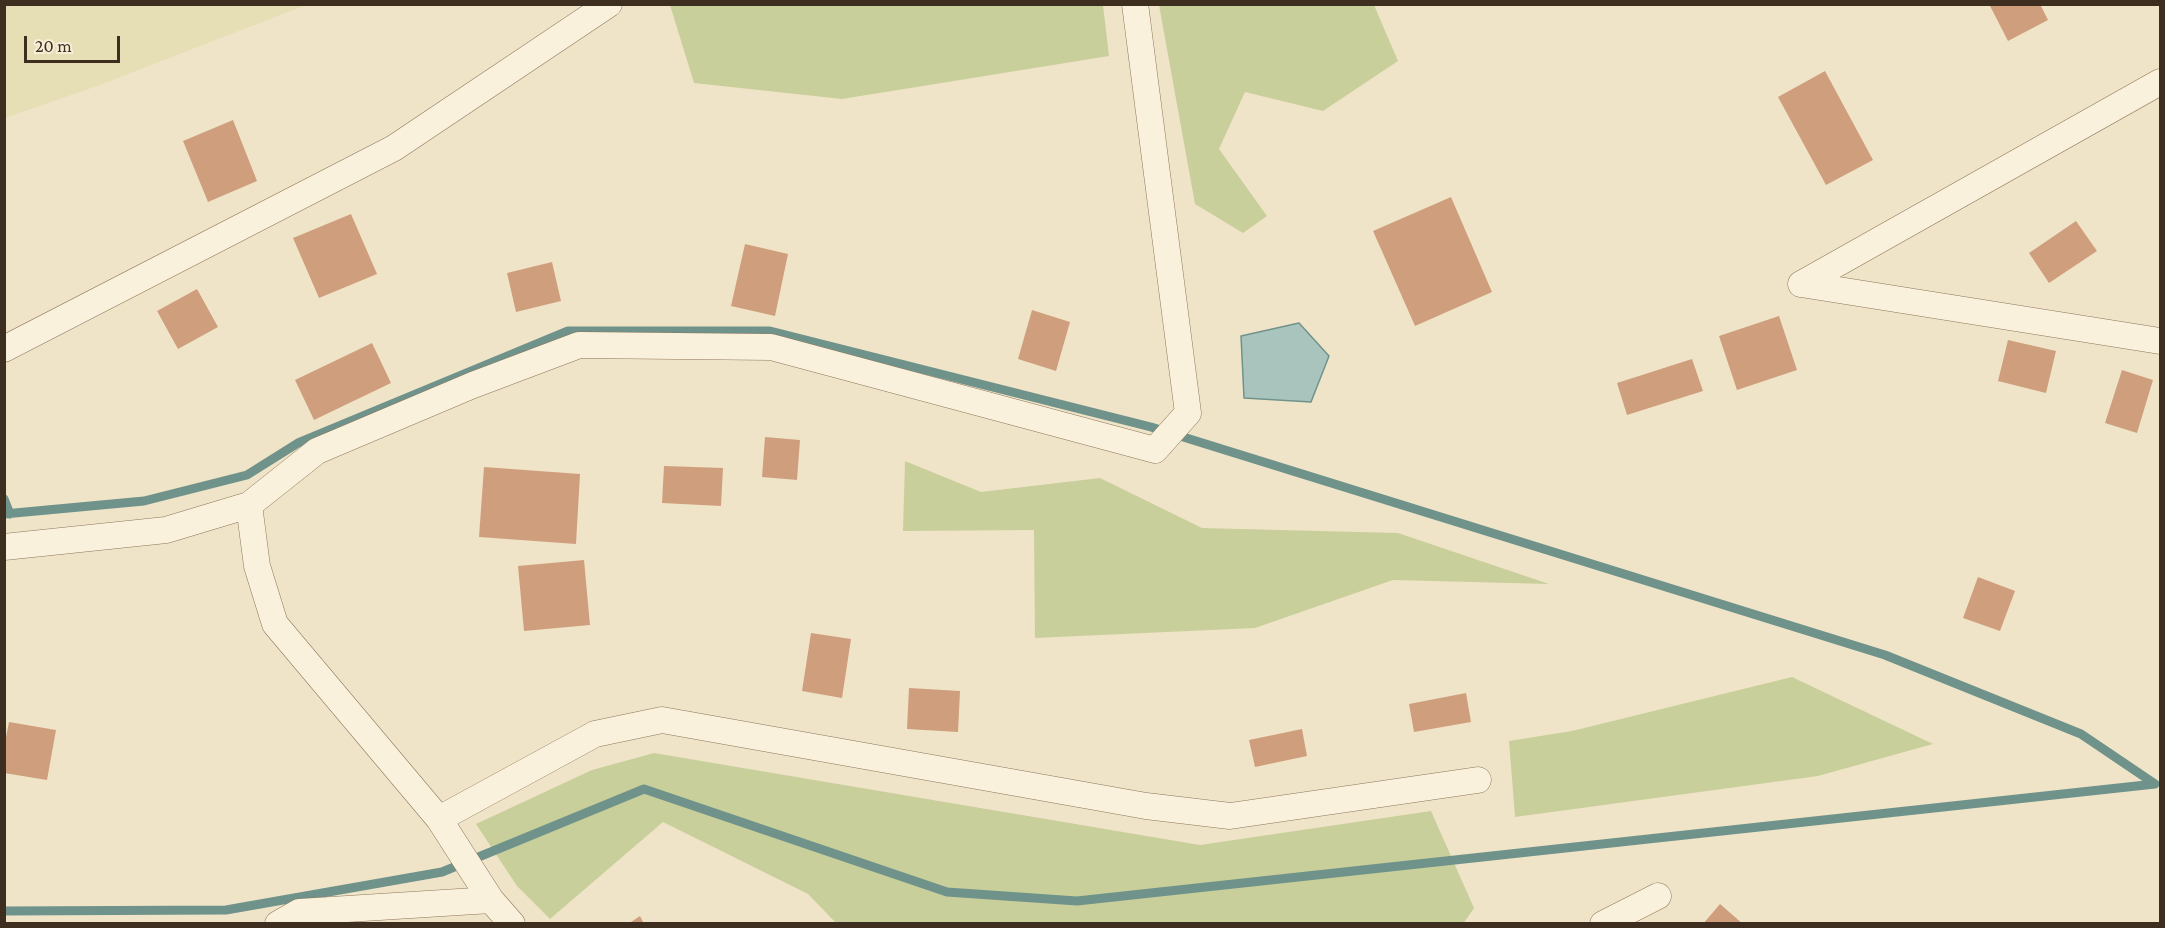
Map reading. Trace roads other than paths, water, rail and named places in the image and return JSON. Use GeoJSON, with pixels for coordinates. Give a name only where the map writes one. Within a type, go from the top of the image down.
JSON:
{"type":"FeatureCollection","features":[{"type":"Feature","properties":{"kind":"street"},"geometry":{"type":"LineString","coordinates":[[4,349],[394,148],[609,4]]}},
{"type":"Feature","properties":{"kind":"street"},"geometry":{"type":"LineString","coordinates":[[4,547],[166,530],[249,505],[317,452],[473,384],[579,345],[771,346],[1155,450],[1188,413],[1135,4]]}},
{"type":"Feature","properties":{"kind":"street"},"geometry":{"type":"LineString","coordinates":[[2160,82],[1801,284],[2160,341]]}},
{"type":"Feature","properties":{"kind":"street"},"geometry":{"type":"LineString","coordinates":[[249,505],[257,566],[275,624],[439,819],[491,900],[512,924]]}},
{"type":"Feature","properties":{"kind":"street"},"geometry":{"type":"LineString","coordinates":[[439,819],[595,735],[662,720],[1146,806],[1230,816],[1478,780]]}},
{"type":"Feature","properties":{"kind":"street"},"geometry":{"type":"LineString","coordinates":[[1603,924],[1658,896]]}},
{"type":"Feature","properties":{"kind":"street"},"geometry":{"type":"LineString","coordinates":[[278,924],[299,912],[491,900]]}},
{"type":"Feature","properties":{"kind":"water"},"geometry":{"type":"Polygon","coordinates":[[[1299,323],[1329,356],[1311,402],[1244,398],[1241,336],[1299,323]]]}},
{"type":"Feature","properties":{"kind":"waterway"},"geometry":{"type":"LineString","coordinates":[[4,514],[144,501],[247,475],[298,443],[568,331],[770,331],[1151,427],[1885,655],[2081,734],[2155,784]]}},
{"type":"Feature","properties":{"kind":"waterway"},"geometry":{"type":"LineString","coordinates":[[4,499],[10,514]]}},
{"type":"Feature","properties":{"kind":"waterway"},"geometry":{"type":"LineString","coordinates":[[4,911],[226,910],[442,872],[644,789],[947,892],[1077,901],[2155,784]]}}]}
